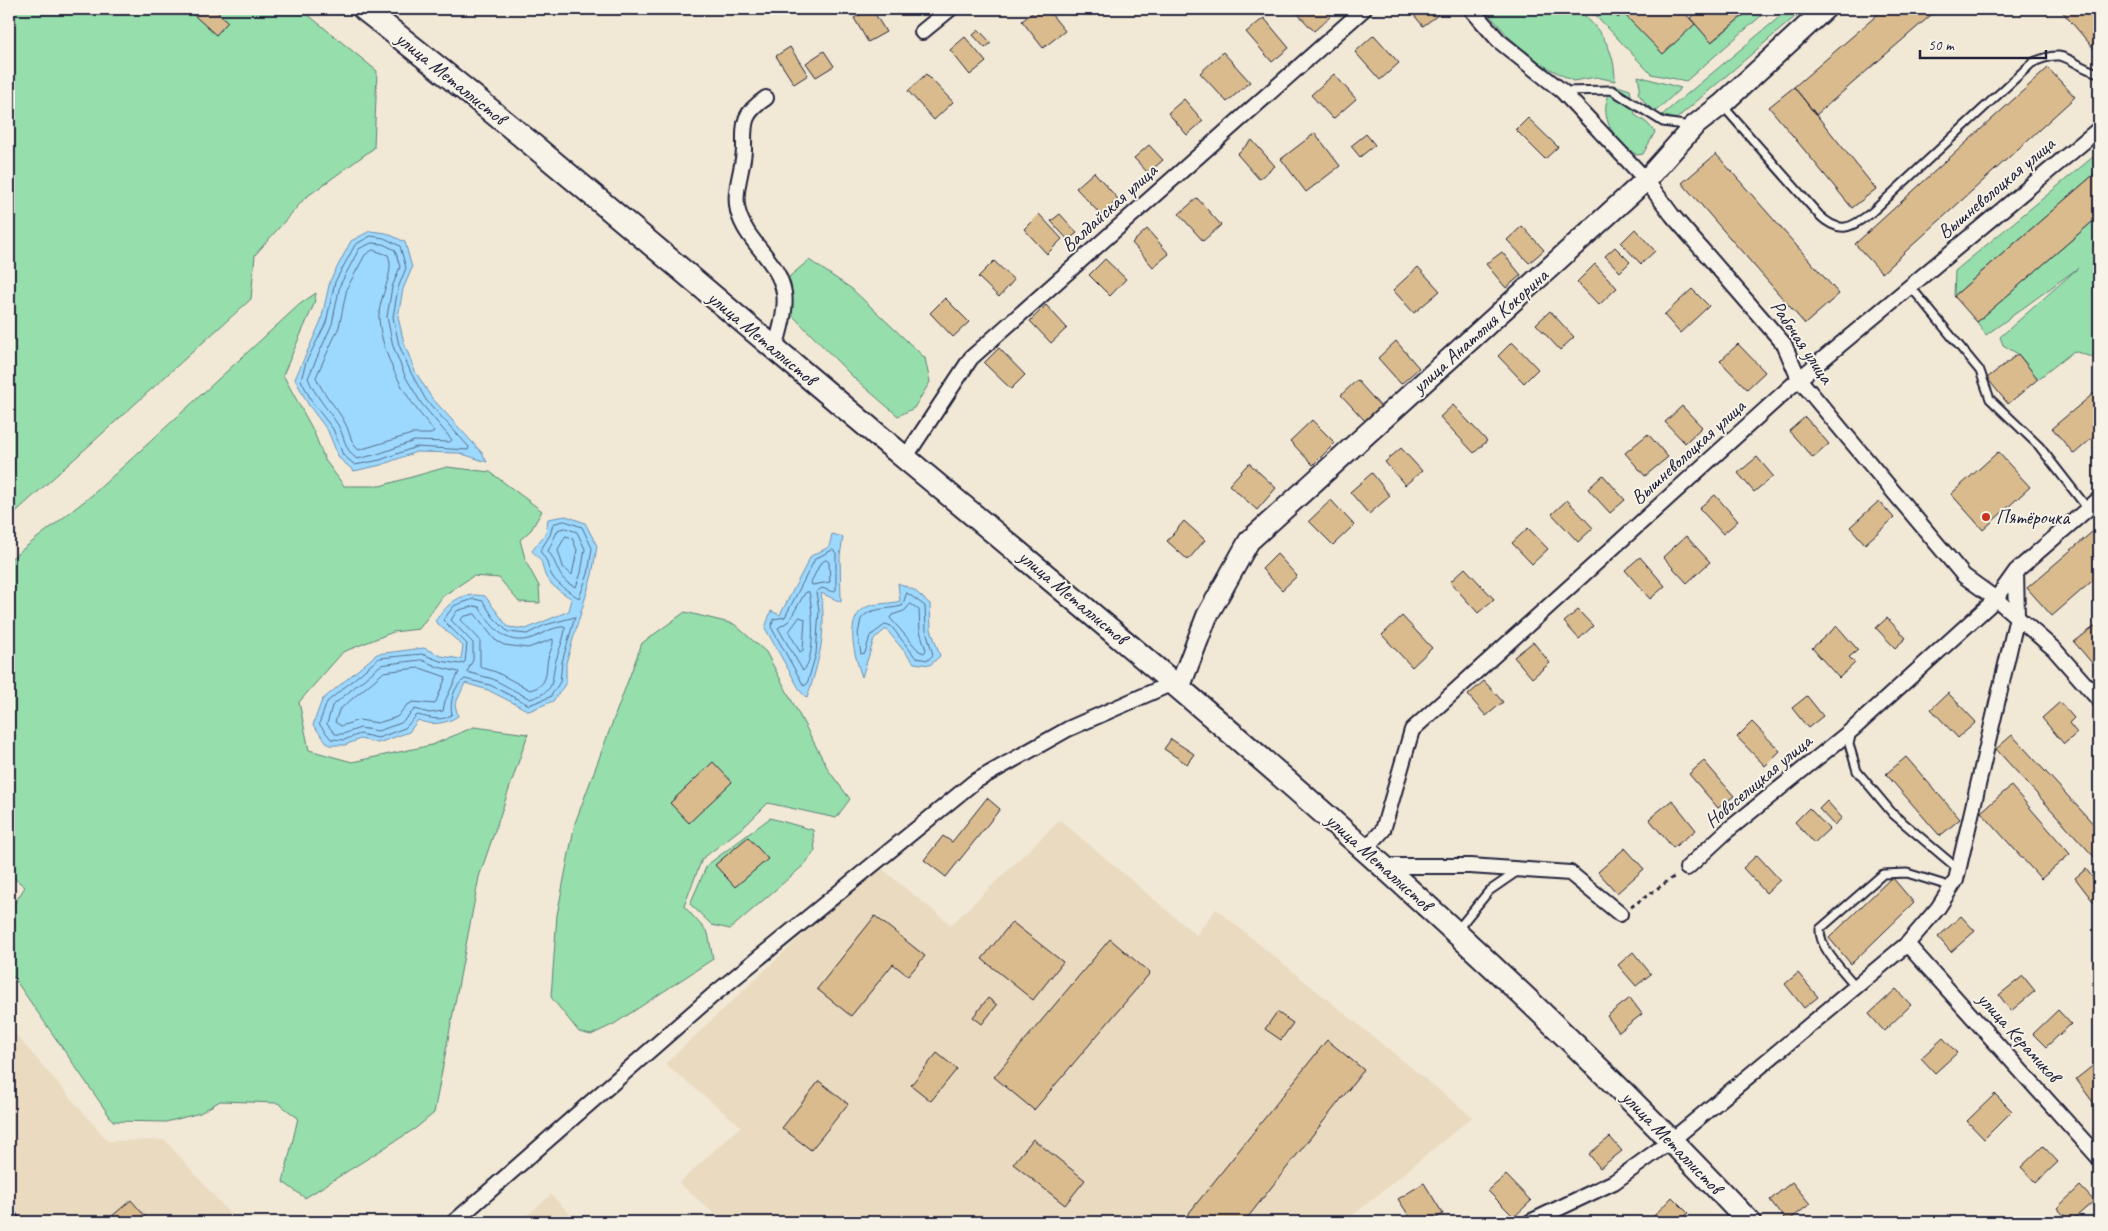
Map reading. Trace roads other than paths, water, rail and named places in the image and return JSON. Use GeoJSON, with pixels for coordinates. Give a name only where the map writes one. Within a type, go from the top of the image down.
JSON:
{"type":"FeatureCollection","features":[{"type":"Feature","properties":{"kind":"main road","name":"улица Металлистов"},"geometry":{"type":"LineString","coordinates":[[364,9],[471,93],[1177,684],[1366,850],[1542,1010],[1672,1140],[1749,1222]]}},
{"type":"Feature","properties":{"kind":"street"},"geometry":{"type":"LineString","coordinates":[[922,32],[950,9]]}},
{"type":"Feature","properties":{"kind":"street","name":"Валдайская улица"},"geometry":{"type":"LineString","coordinates":[[905,458],[971,358],[1364,9]]}},
{"type":"Feature","properties":{"kind":"street","name":"Рабочая улица"},"geometry":{"type":"LineString","coordinates":[[1470,9],[1499,41],[1562,90],[1646,180],[1672,215],[1784,344],[1799,379],[1964,576],[1996,599],[2054,649],[2099,700]]}},
{"type":"Feature","properties":{"kind":"street","name":"улица Анатолия Кокорина"},"geometry":{"type":"LineString","coordinates":[[1177,684],[1206,616],[1249,541],[1646,180],[1694,126],[1721,105],[1825,9]]}},
{"type":"Feature","properties":{"kind":"street"},"geometry":{"type":"LineString","coordinates":[[766,98],[752,107],[744,122],[744,153],[737,191],[738,210],[754,243],[773,265],[781,281],[785,303],[776,350]]}},
{"type":"Feature","properties":{"kind":"street","name":"Вышневолоцкая улица"},"geometry":{"type":"LineString","coordinates":[[1366,850],[1383,830],[1412,730],[1799,379],[2099,129]]}},
{"type":"Feature","properties":{"kind":"street","name":"Новоселицкая улица"},"geometry":{"type":"LineString","coordinates":[[1687,868],[1728,830],[1853,729],[1996,599],[2016,571],[2099,499]]}},
{"type":"Feature","properties":{"kind":"street"},"geometry":{"type":"LineString","coordinates":[[1530,1222],[1614,1182],[1672,1140],[1907,944],[1938,908],[1952,887],[1959,869],[2017,617],[2016,571]]}},
{"type":"Feature","properties":{"kind":"street"},"geometry":{"type":"LineString","coordinates":[[454,1222],[712,996],[974,782],[1068,730],[1177,684]]}},
{"type":"Feature","properties":{"kind":"street"},"geometry":{"type":"LineString","coordinates":[[1383,866],[1470,866],[1570,873],[1620,914]]}},
{"type":"Feature","properties":{"kind":"street","name":"улица Керамиков"},"geometry":{"type":"LineString","coordinates":[[1907,944],[2099,1158]]}},
{"type":"Feature","properties":{"kind":"lane"},"geometry":{"type":"LineString","coordinates":[[1721,105],[1818,215],[1830,226],[1841,228],[1857,223],[1872,212],[2032,63],[2043,57],[2058,54],[2099,73]]}},
{"type":"Feature","properties":{"kind":"lane"},"geometry":{"type":"LineString","coordinates":[[1562,90],[1612,90],[1663,122],[1694,126]]}},
{"type":"Feature","properties":{"kind":"lane"},"geometry":{"type":"LineString","coordinates":[[1910,286],[1980,371],[1990,399],[2038,446],[2088,509]]}},
{"type":"Feature","properties":{"kind":"lane"},"geometry":{"type":"LineString","coordinates":[[1853,729],[1849,744],[1857,771],[1893,814],[1959,869]]}},
{"type":"Feature","properties":{"kind":"lane"},"geometry":{"type":"LineString","coordinates":[[1455,932],[1489,891],[1520,870]]}},
{"type":"Feature","properties":{"kind":"lane"},"geometry":{"type":"LineString","coordinates":[[1856,987],[1823,945],[1820,929],[1882,874],[1907,872],[1952,887]]}},
{"type":"Feature","properties":{"kind":"lane"},"geometry":{"type":"LineString","coordinates":[[9,1214],[17,1222]]}},
{"type":"Feature","properties":{"kind":"water"},"geometry":{"type":"Polygon","coordinates":[[[370,231],[386,233],[405,242],[412,268],[403,289],[398,317],[404,343],[415,371],[431,397],[482,453],[487,462],[459,453],[416,452],[381,465],[354,471],[339,458],[328,431],[308,404],[295,379],[321,321],[330,281],[351,241],[370,231]]]}},
{"type":"Feature","properties":{"kind":"water"},"geometry":{"type":"Polygon","coordinates":[[[566,516],[585,523],[597,546],[592,575],[566,663],[566,683],[553,701],[529,711],[488,690],[465,683],[455,705],[458,716],[453,719],[433,723],[418,720],[409,732],[378,743],[360,739],[345,745],[329,745],[313,725],[322,700],[377,654],[424,648],[441,656],[461,659],[463,646],[435,621],[456,600],[468,596],[485,596],[508,627],[526,629],[569,611],[572,599],[550,582],[545,575],[541,561],[532,551],[546,533],[548,519],[566,516]]]}},
{"type":"Feature","properties":{"kind":"water"},"geometry":{"type":"Polygon","coordinates":[[[832,534],[843,537],[840,556],[841,602],[821,593],[823,621],[821,647],[807,698],[801,692],[765,628],[771,611],[780,615],[811,556],[829,547],[832,534]]]}},
{"type":"Feature","properties":{"kind":"water"},"geometry":{"type":"Polygon","coordinates":[[[898,583],[914,590],[930,604],[931,629],[940,656],[930,665],[914,663],[886,629],[874,639],[862,677],[854,648],[853,628],[856,619],[861,611],[869,606],[900,601],[898,583]]]}},
{"type":"Feature","properties":{"kind":"place","name":"Пятёрочка"},"geometry":{"type":"Point","coordinates":[1986,517]}}]}
